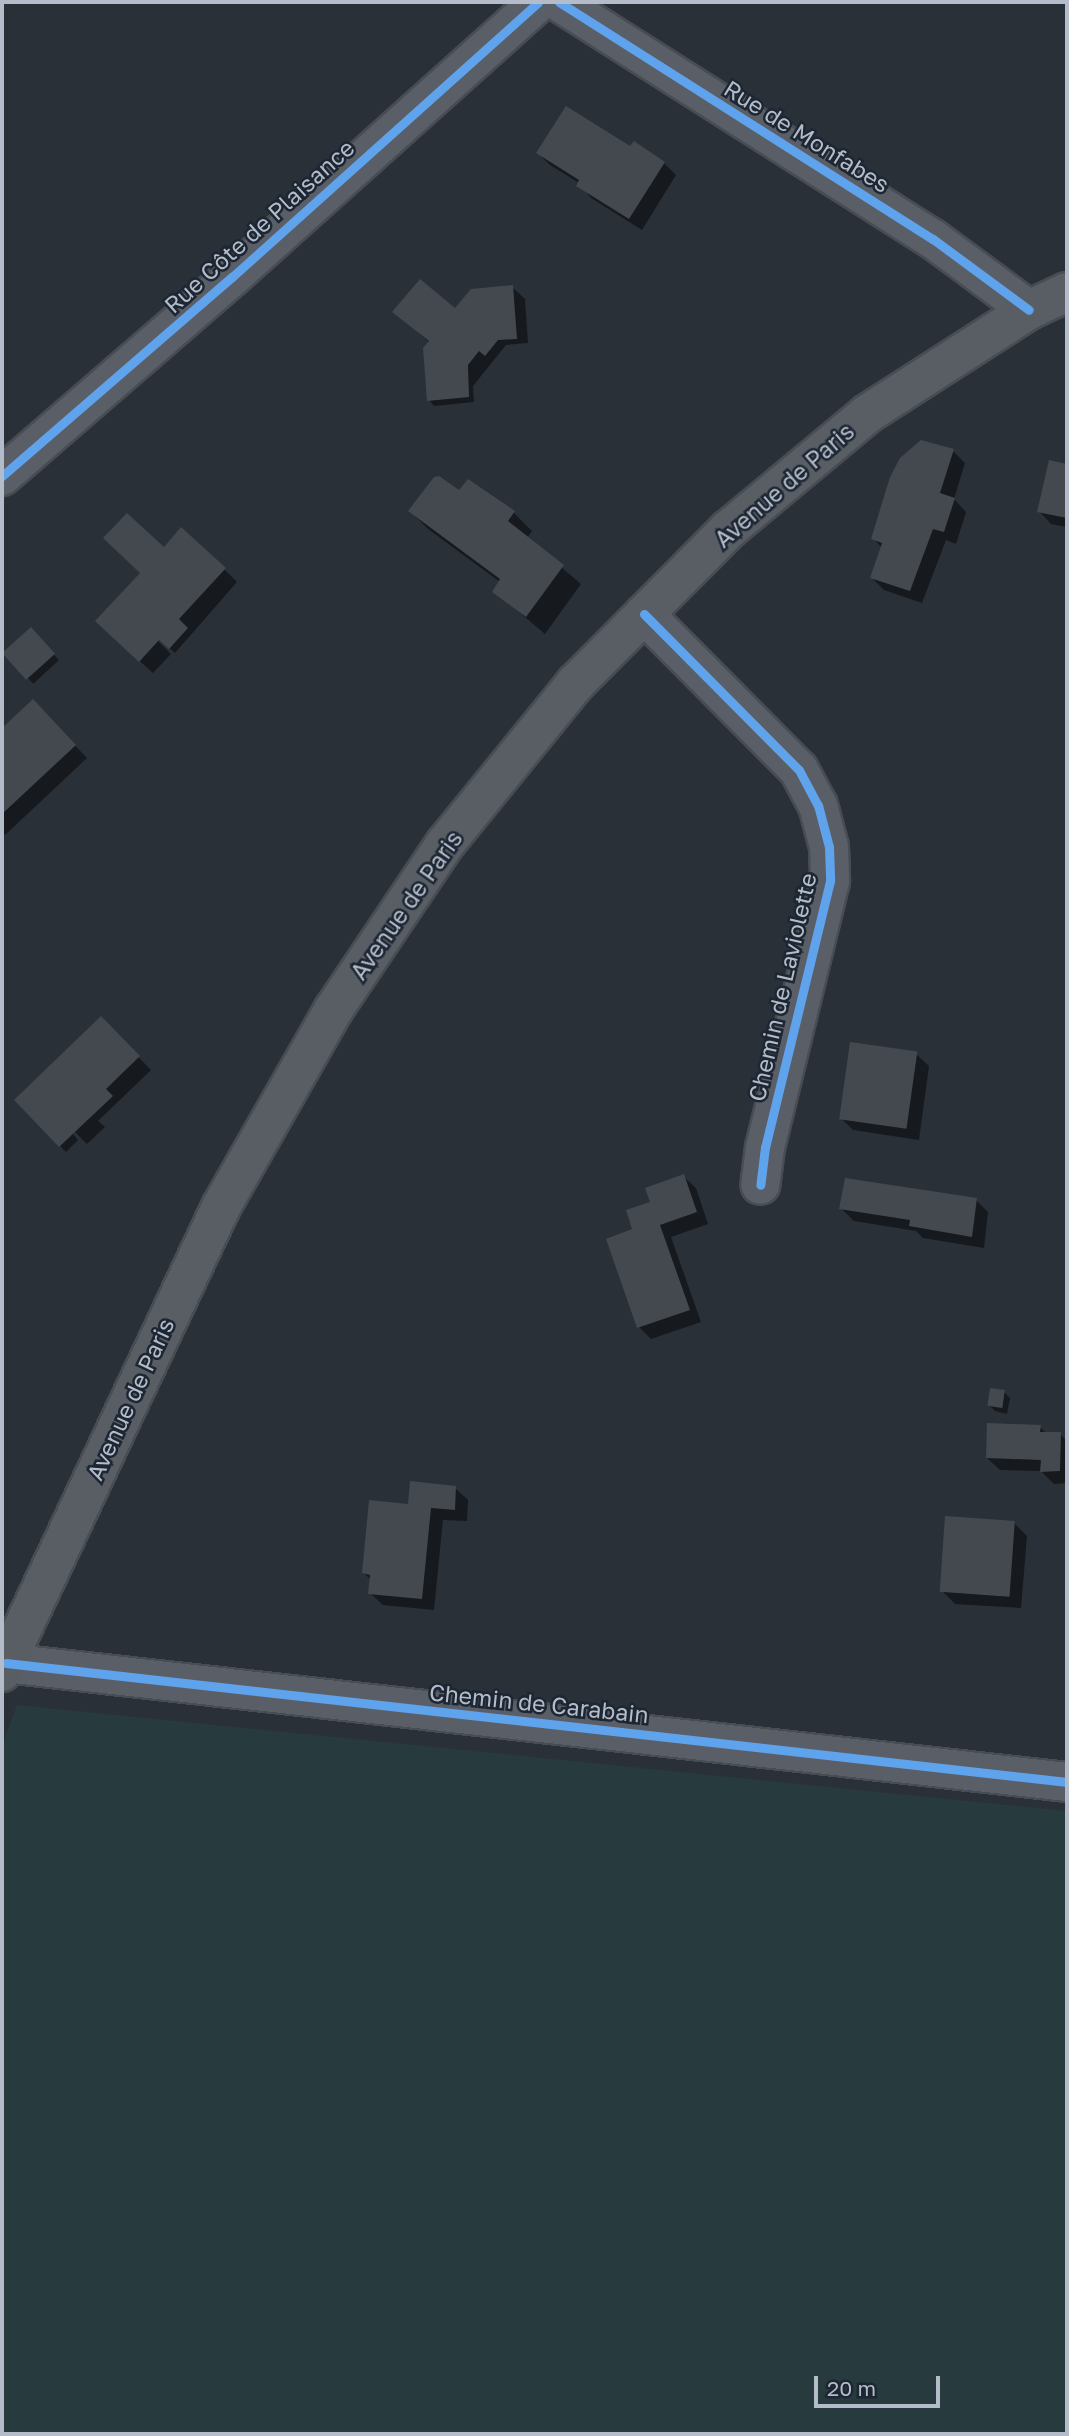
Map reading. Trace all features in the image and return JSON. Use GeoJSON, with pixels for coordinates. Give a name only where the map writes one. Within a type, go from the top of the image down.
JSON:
{"type":"FeatureCollection","features":[{"type":"Feature","properties":{"kind":"main road","name":"Avenue de Paris"},"geometry":{"type":"LineString","coordinates":[[4,1667],[221,1208],[334,1009],[445,844],[576,683],[728,530],[867,414],[1029,310],[1067,292]]}},
{"type":"Feature","properties":{"kind":"street","name":"Rue Côte de Plaisance"},"geometry":{"type":"LineString","coordinates":[[2,476],[232,277],[538,2]]}},
{"type":"Feature","properties":{"kind":"street","name":"Rue de Monfabes"},"geometry":{"type":"LineString","coordinates":[[559,2],[933,239],[1029,310]]}},
{"type":"Feature","properties":{"kind":"street","name":"Chemin de Laviolette"},"geometry":{"type":"LineString","coordinates":[[645,614],[799,770],[818,805],[829,846],[830,881],[765,1147],[760,1185]]}},
{"type":"Feature","properties":{"kind":"street","name":"Chemin de Carabain"},"geometry":{"type":"LineString","coordinates":[[4,1667],[1067,1782]]}},
{"type":"Feature","properties":{"kind":"green space"},"geometry":{"type":"Polygon","coordinates":[[[17,1705],[1067,1811],[1067,2434],[2,2434],[2,1747],[17,1705]]]}},
{"type":"Feature","properties":{"kind":"building"},"geometry":{"type":"Polygon","coordinates":[[[566,106],[630,146],[634,141],[665,162],[629,219],[576,186],[579,180],[536,153],[566,106]]]}},
{"type":"Feature","properties":{"kind":"building"},"geometry":{"type":"Polygon","coordinates":[[[420,279],[455,308],[471,289],[513,285],[517,339],[498,340],[485,356],[479,351],[468,365],[469,397],[427,401],[423,348],[429,341],[392,312],[420,279]]]}},
{"type":"Feature","properties":{"kind":"building"},"geometry":{"type":"Polygon","coordinates":[[[921,440],[954,449],[940,493],[955,498],[944,532],[933,529],[910,591],[870,578],[882,543],[871,539],[890,477],[900,458],[921,440]]]}},
{"type":"Feature","properties":{"kind":"building"},"geometry":{"type":"Polygon","coordinates":[[[1049,460],[1067,464],[1067,518],[1037,512],[1049,460]]]}},
{"type":"Feature","properties":{"kind":"building"},"geometry":{"type":"Polygon","coordinates":[[[439,476],[459,490],[468,479],[515,511],[508,521],[564,565],[526,617],[492,592],[500,579],[408,511],[434,477],[439,476]]]}},
{"type":"Feature","properties":{"kind":"building"},"geometry":{"type":"Polygon","coordinates":[[[127,513],[164,547],[181,527],[226,568],[179,619],[188,628],[169,649],[159,640],[139,662],[95,621],[140,573],[103,538],[127,513]]]}},
{"type":"Feature","properties":{"kind":"building"},"geometry":{"type":"Polygon","coordinates":[[[31,627],[55,654],[26,680],[2,653],[31,627]]]}},
{"type":"Feature","properties":{"kind":"building"},"geometry":{"type":"Polygon","coordinates":[[[33,699],[76,745],[2,814],[2,728],[33,699]]]}},
{"type":"Feature","properties":{"kind":"building"},"geometry":{"type":"Polygon","coordinates":[[[101,1016],[140,1056],[106,1089],[113,1096],[59,1147],[14,1100],[101,1016]]]}},
{"type":"Feature","properties":{"kind":"building"},"geometry":{"type":"Polygon","coordinates":[[[850,1042],[917,1051],[906,1129],[839,1119],[850,1042]]]}},
{"type":"Feature","properties":{"kind":"building"},"geometry":{"type":"Polygon","coordinates":[[[684,1174],[697,1212],[660,1225],[690,1310],[637,1328],[606,1239],[632,1229],[626,1210],[650,1202],[645,1188],[684,1174]]]}},
{"type":"Feature","properties":{"kind":"building"},"geometry":{"type":"Polygon","coordinates":[[[845,1178],[977,1198],[972,1237],[909,1226],[910,1220],[839,1209],[845,1178]]]}},
{"type":"Feature","properties":{"kind":"building"},"geometry":{"type":"Polygon","coordinates":[[[990,1388],[1005,1390],[1002,1408],[987,1406],[990,1388]]]}},
{"type":"Feature","properties":{"kind":"building"},"geometry":{"type":"Polygon","coordinates":[[[987,1423],[1041,1425],[1040,1432],[1061,1432],[1060,1471],[1040,1472],[1041,1460],[986,1458],[987,1423]]]}},
{"type":"Feature","properties":{"kind":"building"},"geometry":{"type":"Polygon","coordinates":[[[410,1481],[456,1486],[455,1510],[431,1508],[422,1599],[368,1594],[370,1575],[362,1573],[369,1500],[408,1504],[410,1481]]]}},
{"type":"Feature","properties":{"kind":"building"},"geometry":{"type":"Polygon","coordinates":[[[945,1516],[1015,1521],[1010,1597],[940,1592],[945,1516]]]}},
{"type":"Feature","properties":{"kind":"cycle path"},"geometry":{"type":"LineString","coordinates":[[2,476],[232,277],[538,2]]}},
{"type":"Feature","properties":{"kind":"cycle path"},"geometry":{"type":"LineString","coordinates":[[559,2],[933,239],[1029,310]]}},
{"type":"Feature","properties":{"kind":"cycle path"},"geometry":{"type":"LineString","coordinates":[[644,614],[799,770],[818,805],[829,847],[830,881],[765,1147],[760,1185]]}},
{"type":"Feature","properties":{"kind":"cycle path"},"geometry":{"type":"LineString","coordinates":[[6,1663],[1067,1782]]}}]}
